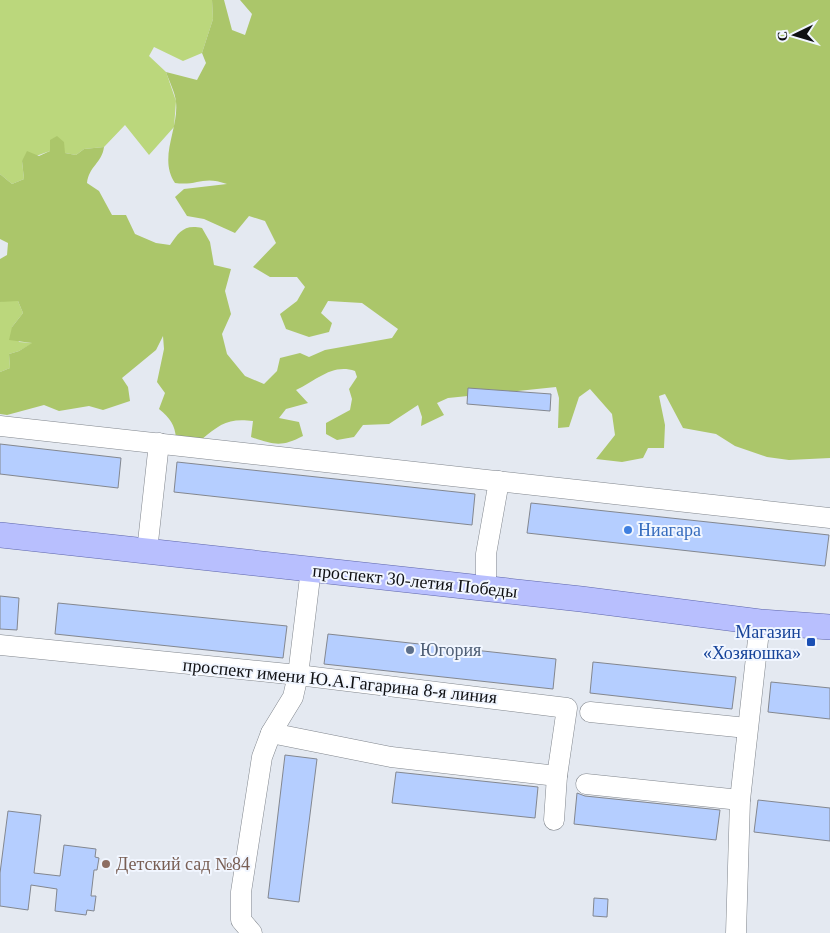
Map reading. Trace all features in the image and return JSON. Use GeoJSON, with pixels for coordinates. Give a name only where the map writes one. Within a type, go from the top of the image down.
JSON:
{"type":"FeatureCollection","features":[{"type":"Feature","properties":{"kind":"main road","name":"проспект 30-летия Победы"},"geometry":{"type":"LineString","coordinates":[[0,535],[312,569],[760,622],[830,627]]}},
{"type":"Feature","properties":{"kind":"street"},"geometry":{"type":"LineString","coordinates":[[0,426],[830,518]]}},
{"type":"Feature","properties":{"kind":"street"},"geometry":{"type":"LineString","coordinates":[[147,551],[159,444]]}},
{"type":"Feature","properties":{"kind":"street"},"geometry":{"type":"LineString","coordinates":[[486,589],[486,554],[499,481]]}},
{"type":"Feature","properties":{"kind":"street"},"geometry":{"type":"LineString","coordinates":[[252,933],[241,920],[241,892],[262,757],[271,733],[293,697],[298,675],[312,569]]}},
{"type":"Feature","properties":{"kind":"street"},"geometry":{"type":"LineString","coordinates":[[736,933],[740,800],[760,622]]}},
{"type":"Feature","properties":{"kind":"street","name":"проспект имени Ю.А.Гагарина 8-я линия"},"geometry":{"type":"LineString","coordinates":[[0,645],[298,675],[567,708],[557,776],[554,820]]}},
{"type":"Feature","properties":{"kind":"street"},"geometry":{"type":"LineString","coordinates":[[590,712],[747,728]]}},
{"type":"Feature","properties":{"kind":"street"},"geometry":{"type":"LineString","coordinates":[[271,733],[391,757],[557,776]]}},
{"type":"Feature","properties":{"kind":"street"},"geometry":{"type":"LineString","coordinates":[[586,784],[740,800]]}},
{"type":"Feature","properties":{"kind":"green space"},"geometry":{"type":"Polygon","coordinates":[[[0,0],[212,0],[213,19],[202,53],[183,61],[154,47],[149,56],[166,72],[176,101],[174,127],[149,155],[125,125],[104,147],[84,149],[76,155],[65,153],[50,140],[50,151],[22,161],[24,179],[12,184],[0,174],[0,0]]]}},
{"type":"Feature","properties":{"kind":"green space"},"geometry":{"type":"Polygon","coordinates":[[[212,0],[224,0],[232,30],[245,35],[252,14],[240,0],[830,0],[830,458],[789,460],[767,457],[735,446],[716,434],[683,428],[665,394],[659,396],[665,425],[664,448],[648,448],[643,458],[622,462],[596,459],[615,435],[612,414],[590,389],[579,397],[569,427],[558,428],[559,398],[556,387],[448,398],[437,403],[444,415],[421,426],[422,417],[418,405],[389,424],[363,425],[354,437],[337,440],[326,434],[326,423],[350,410],[352,399],[349,389],[357,377],[355,371],[347,369],[331,371],[296,390],[308,403],[286,409],[279,418],[299,422],[303,436],[296,440],[278,444],[251,437],[253,421],[244,420],[225,423],[201,440],[176,438],[171,422],[159,409],[165,393],[157,382],[164,349],[163,336],[156,350],[122,378],[128,387],[130,401],[103,410],[89,406],[59,411],[44,405],[7,415],[0,414],[0,372],[10,368],[9,354],[19,351],[32,343],[9,340],[12,327],[23,313],[18,301],[0,302],[0,259],[7,255],[8,243],[0,239],[0,174],[12,184],[24,179],[22,161],[27,151],[39,156],[50,151],[50,140],[57,136],[64,142],[65,153],[76,155],[84,149],[104,147],[101,157],[90,172],[87,183],[99,191],[112,215],[126,215],[135,234],[156,243],[170,245],[176,236],[186,228],[202,228],[210,242],[214,265],[231,269],[225,291],[231,314],[222,334],[227,354],[245,376],[264,384],[277,371],[280,358],[300,353],[309,357],[325,350],[392,338],[398,329],[362,303],[328,301],[321,313],[332,323],[329,332],[309,337],[286,329],[280,314],[297,301],[305,287],[297,277],[270,277],[253,267],[276,243],[265,221],[249,216],[235,233],[204,219],[187,216],[175,197],[184,189],[227,184],[212,180],[183,184],[175,183],[168,164],[170,143],[175,123],[176,102],[166,72],[197,80],[206,63],[202,53],[213,19],[212,0]]]}},
{"type":"Feature","properties":{"kind":"green space"},"geometry":{"type":"Polygon","coordinates":[[[6,300],[18,301],[23,313],[12,327],[19,342],[33,343],[9,354],[10,368],[0,372],[0,302],[6,300]]]}},
{"type":"Feature","properties":{"kind":"building"},"geometry":{"type":"Polygon","coordinates":[[[468,388],[551,394],[550,411],[467,404],[468,388]]]}},
{"type":"Feature","properties":{"kind":"building"},"geometry":{"type":"Polygon","coordinates":[[[0,444],[121,458],[118,488],[0,474],[0,444]]]}},
{"type":"Feature","properties":{"kind":"building"},"geometry":{"type":"Polygon","coordinates":[[[177,462],[475,494],[472,525],[174,492],[177,462]]]}},
{"type":"Feature","properties":{"kind":"building"},"geometry":{"type":"Polygon","coordinates":[[[531,503],[829,535],[825,566],[527,533],[531,503]]]}},
{"type":"Feature","properties":{"kind":"building"},"geometry":{"type":"Polygon","coordinates":[[[0,596],[19,598],[17,630],[0,629],[0,596]]]}},
{"type":"Feature","properties":{"kind":"building"},"geometry":{"type":"Polygon","coordinates":[[[58,603],[287,626],[283,658],[55,634],[58,603]]]}},
{"type":"Feature","properties":{"kind":"building"},"geometry":{"type":"Polygon","coordinates":[[[328,634],[556,659],[553,689],[324,664],[328,634]]]}},
{"type":"Feature","properties":{"kind":"building"},"geometry":{"type":"Polygon","coordinates":[[[593,662],[736,677],[732,709],[590,693],[593,662]]]}},
{"type":"Feature","properties":{"kind":"building"},"geometry":{"type":"Polygon","coordinates":[[[771,682],[830,688],[830,719],[768,712],[771,682]]]}},
{"type":"Feature","properties":{"kind":"building"},"geometry":{"type":"Polygon","coordinates":[[[285,755],[317,759],[299,902],[268,898],[285,755]]]}},
{"type":"Feature","properties":{"kind":"building"},"geometry":{"type":"Polygon","coordinates":[[[396,772],[538,787],[535,818],[392,803],[396,772]]]}},
{"type":"Feature","properties":{"kind":"building"},"geometry":{"type":"Polygon","coordinates":[[[577,793],[585,796],[720,810],[716,840],[574,824],[577,793]]]}},
{"type":"Feature","properties":{"kind":"building"},"geometry":{"type":"Polygon","coordinates":[[[758,800],[830,808],[830,841],[754,832],[758,800]]]}},
{"type":"Feature","properties":{"kind":"building"},"geometry":{"type":"Polygon","coordinates":[[[8,811],[41,815],[34,873],[60,876],[64,845],[96,849],[95,857],[99,858],[97,870],[94,870],[91,896],[96,896],[94,911],[87,910],[86,915],[55,911],[57,889],[31,885],[28,910],[0,906],[0,873],[8,811]]]}},
{"type":"Feature","properties":{"kind":"building"},"geometry":{"type":"Polygon","coordinates":[[[594,898],[608,899],[607,917],[593,916],[594,898]]]}},
{"type":"Feature","properties":{"kind":"place","name":"Ниагара"},"geometry":{"type":"Point","coordinates":[628,530]}},
{"type":"Feature","properties":{"kind":"place","name":"Магазин «Хозяюшка»"},"geometry":{"type":"Point","coordinates":[811,642]}},
{"type":"Feature","properties":{"kind":"place","name":"Югория"},"geometry":{"type":"Point","coordinates":[410,650]}},
{"type":"Feature","properties":{"kind":"place","name":"Детский сад №84"},"geometry":{"type":"Point","coordinates":[106,864]}}]}
